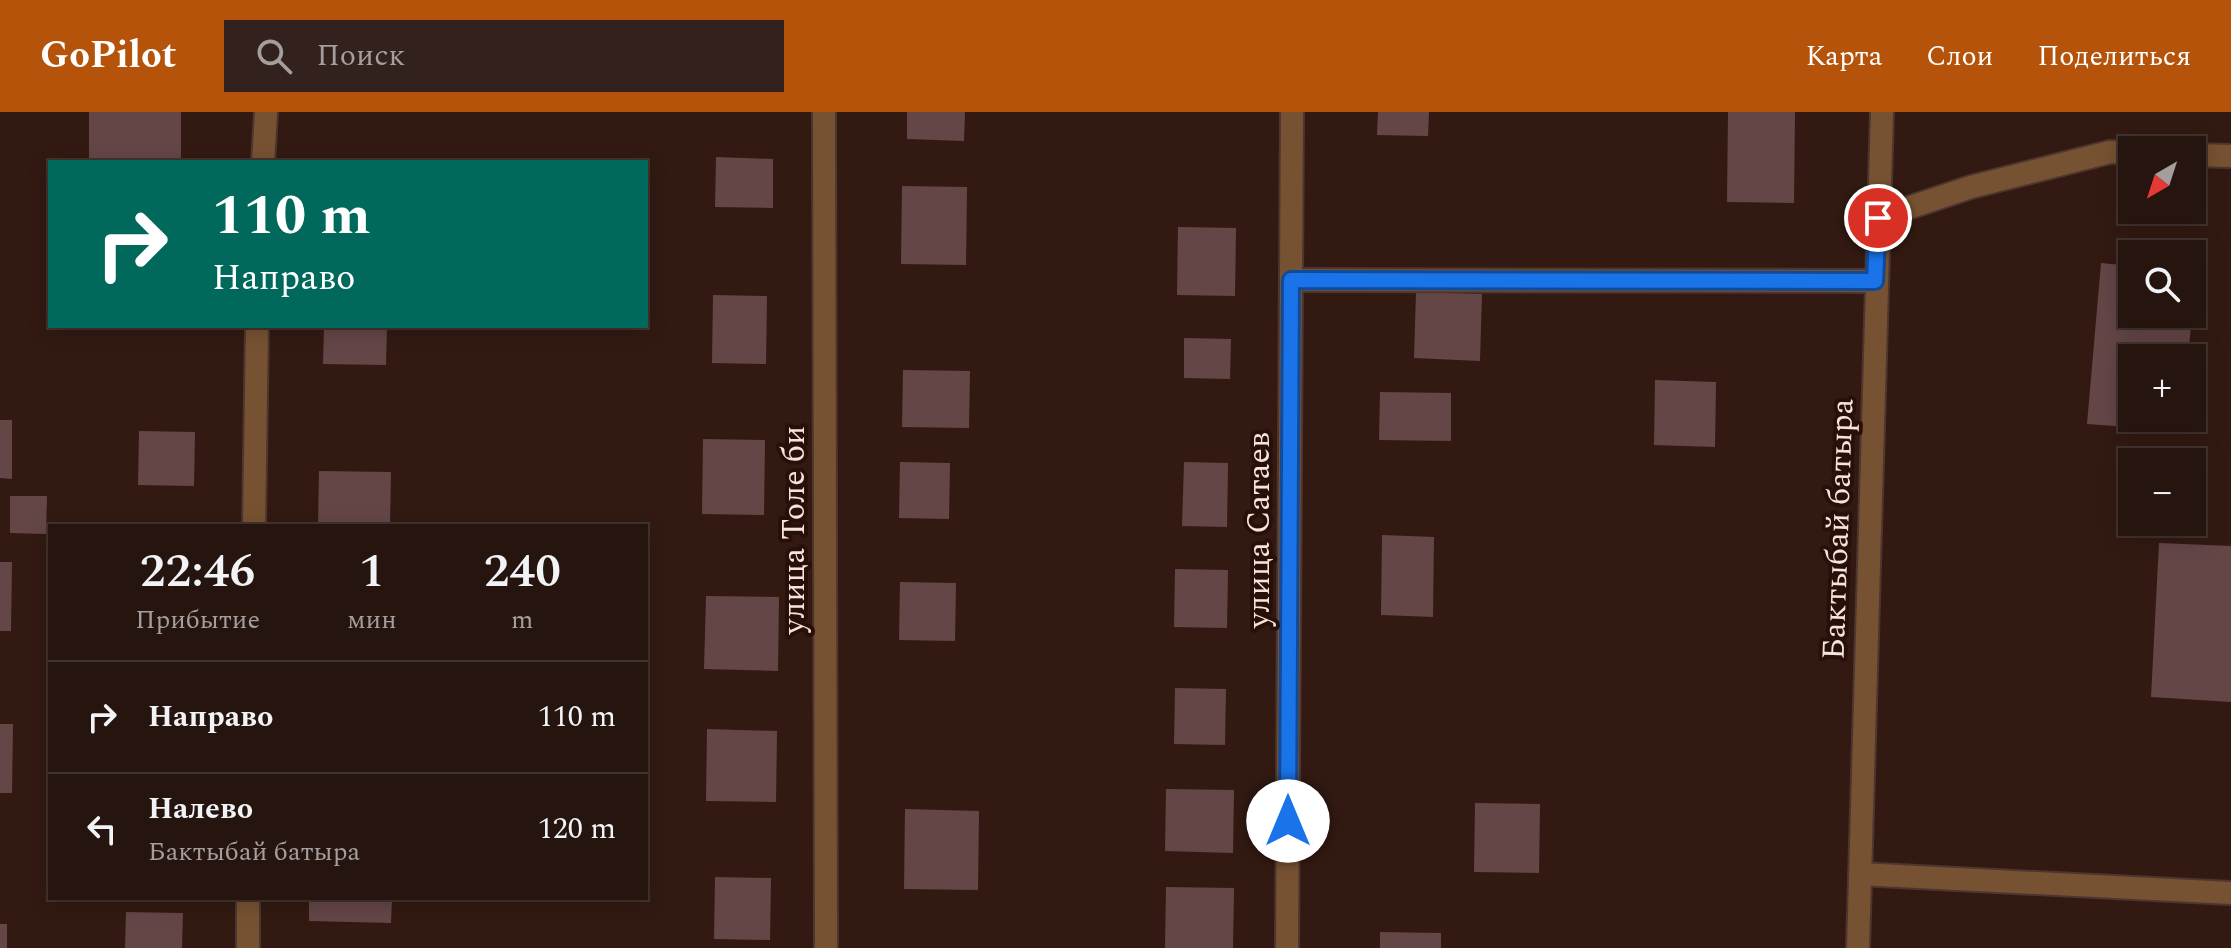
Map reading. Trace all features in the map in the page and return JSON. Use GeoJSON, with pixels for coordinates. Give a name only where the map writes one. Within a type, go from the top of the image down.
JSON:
{"type":"FeatureCollection","features":[{"type":"Feature","properties":{"kind":"street"},"geometry":{"type":"LineString","coordinates":[[263,160],[266,112]]}},
{"type":"Feature","properties":{"kind":"street","name":"улица Толе би"},"geometry":{"type":"LineString","coordinates":[[824,112],[826,948]]}},
{"type":"Feature","properties":{"kind":"street","name":"улица Сатаев"},"geometry":{"type":"LineString","coordinates":[[1287,948],[1292,112]]}},
{"type":"Feature","properties":{"kind":"street","name":"Бактыбай батыра"},"geometry":{"type":"LineString","coordinates":[[1858,948],[1882,112]]}},
{"type":"Feature","properties":{"kind":"street"},"geometry":{"type":"LineString","coordinates":[[1878,218],[1986,183],[2118,152]]}},
{"type":"Feature","properties":{"kind":"street"},"geometry":{"type":"LineString","coordinates":[[2206,155],[2231,156]]}},
{"type":"Feature","properties":{"kind":"street"},"geometry":{"type":"LineString","coordinates":[[1291,280],[1875,281]]}},
{"type":"Feature","properties":{"kind":"street"},"geometry":{"type":"LineString","coordinates":[[254,524],[257,328]]}},
{"type":"Feature","properties":{"kind":"street"},"geometry":{"type":"LineString","coordinates":[[1860,874],[2231,893]]}},
{"type":"Feature","properties":{"kind":"street"},"geometry":{"type":"LineString","coordinates":[[248,900],[248,948]]}},
{"type":"Feature","properties":{"kind":"building"},"geometry":{"type":"Polygon","coordinates":[[[89,112],[181,112],[181,160],[89,160],[89,112]]]}},
{"type":"Feature","properties":{"kind":"building"},"geometry":{"type":"Polygon","coordinates":[[[907,112],[965,112],[964,141],[907,139],[907,112]]]}},
{"type":"Feature","properties":{"kind":"building"},"geometry":{"type":"Polygon","coordinates":[[[1378,112],[1429,112],[1428,136],[1377,135],[1378,112]]]}},
{"type":"Feature","properties":{"kind":"building"},"geometry":{"type":"Polygon","coordinates":[[[1728,112],[1795,112],[1794,203],[1727,202],[1728,112]]]}},
{"type":"Feature","properties":{"kind":"building"},"geometry":{"type":"Polygon","coordinates":[[[716,157],[773,159],[773,208],[715,207],[716,157]]]}},
{"type":"Feature","properties":{"kind":"building"},"geometry":{"type":"Polygon","coordinates":[[[902,186],[967,187],[966,265],[901,264],[902,186]]]}},
{"type":"Feature","properties":{"kind":"building"},"geometry":{"type":"Polygon","coordinates":[[[1178,227],[1236,228],[1235,296],[1177,295],[1178,227]]]}},
{"type":"Feature","properties":{"kind":"building"},"geometry":{"type":"Polygon","coordinates":[[[2101,263],[2118,265],[2118,328],[2191,328],[2189,344],[2118,344],[2118,426],[2087,424],[2101,263]]]}},
{"type":"Feature","properties":{"kind":"building"},"geometry":{"type":"Polygon","coordinates":[[[1416,292],[1482,294],[1480,361],[1414,358],[1416,292]]]}},
{"type":"Feature","properties":{"kind":"building"},"geometry":{"type":"Polygon","coordinates":[[[713,295],[767,296],[766,364],[712,363],[713,295]]]}},
{"type":"Feature","properties":{"kind":"building"},"geometry":{"type":"Polygon","coordinates":[[[324,328],[387,328],[386,365],[323,364],[324,328]]]}},
{"type":"Feature","properties":{"kind":"building"},"geometry":{"type":"Polygon","coordinates":[[[1184,338],[1231,339],[1230,379],[1184,378],[1184,338]]]}},
{"type":"Feature","properties":{"kind":"building"},"geometry":{"type":"Polygon","coordinates":[[[903,370],[970,371],[969,428],[902,427],[903,370]]]}},
{"type":"Feature","properties":{"kind":"building"},"geometry":{"type":"Polygon","coordinates":[[[1655,380],[1716,382],[1715,447],[1654,445],[1655,380]]]}},
{"type":"Feature","properties":{"kind":"building"},"geometry":{"type":"Polygon","coordinates":[[[1380,392],[1451,393],[1451,441],[1379,440],[1380,392]]]}},
{"type":"Feature","properties":{"kind":"building"},"geometry":{"type":"Polygon","coordinates":[[[0,420],[12,420],[12,479],[0,478],[0,420]]]}},
{"type":"Feature","properties":{"kind":"building"},"geometry":{"type":"Polygon","coordinates":[[[139,431],[195,432],[194,486],[138,485],[139,431]]]}},
{"type":"Feature","properties":{"kind":"building"},"geometry":{"type":"Polygon","coordinates":[[[703,439],[765,440],[764,515],[702,514],[703,439]]]}},
{"type":"Feature","properties":{"kind":"building"},"geometry":{"type":"Polygon","coordinates":[[[900,462],[950,463],[949,519],[899,518],[900,462]]]}},
{"type":"Feature","properties":{"kind":"building"},"geometry":{"type":"Polygon","coordinates":[[[1184,462],[1228,463],[1227,527],[1182,526],[1184,462]]]}},
{"type":"Feature","properties":{"kind":"building"},"geometry":{"type":"Polygon","coordinates":[[[319,471],[391,472],[390,524],[318,524],[319,471]]]}},
{"type":"Feature","properties":{"kind":"building"},"geometry":{"type":"Polygon","coordinates":[[[10,496],[47,496],[46,534],[10,533],[10,496]]]}},
{"type":"Feature","properties":{"kind":"building"},"geometry":{"type":"Polygon","coordinates":[[[1382,535],[1434,537],[1433,617],[1381,615],[1382,535]]]}},
{"type":"Feature","properties":{"kind":"building"},"geometry":{"type":"Polygon","coordinates":[[[2159,543],[2231,546],[2231,702],[2151,697],[2159,543]]]}},
{"type":"Feature","properties":{"kind":"building"},"geometry":{"type":"Polygon","coordinates":[[[0,562],[12,562],[11,631],[0,631],[0,562]]]}},
{"type":"Feature","properties":{"kind":"building"},"geometry":{"type":"Polygon","coordinates":[[[1175,569],[1228,570],[1227,628],[1174,627],[1175,569]]]}},
{"type":"Feature","properties":{"kind":"building"},"geometry":{"type":"Polygon","coordinates":[[[900,582],[956,583],[955,641],[899,640],[900,582]]]}},
{"type":"Feature","properties":{"kind":"building"},"geometry":{"type":"Polygon","coordinates":[[[706,596],[779,597],[778,671],[704,669],[706,596]]]}},
{"type":"Feature","properties":{"kind":"building"},"geometry":{"type":"Polygon","coordinates":[[[1175,688],[1226,689],[1225,745],[1174,744],[1175,688]]]}},
{"type":"Feature","properties":{"kind":"building"},"geometry":{"type":"Polygon","coordinates":[[[0,724],[13,724],[12,793],[0,793],[0,724]]]}},
{"type":"Feature","properties":{"kind":"building"},"geometry":{"type":"Polygon","coordinates":[[[707,729],[777,731],[776,802],[706,801],[707,729]]]}},
{"type":"Feature","properties":{"kind":"building"},"geometry":{"type":"Polygon","coordinates":[[[1166,789],[1234,790],[1233,853],[1165,851],[1166,789]]]}},
{"type":"Feature","properties":{"kind":"building"},"geometry":{"type":"Polygon","coordinates":[[[1475,803],[1540,804],[1539,873],[1474,872],[1475,803]]]}},
{"type":"Feature","properties":{"kind":"building"},"geometry":{"type":"Polygon","coordinates":[[[905,809],[979,811],[978,890],[904,889],[905,809]]]}},
{"type":"Feature","properties":{"kind":"building"},"geometry":{"type":"Polygon","coordinates":[[[715,877],[771,878],[770,940],[714,939],[715,877]]]}},
{"type":"Feature","properties":{"kind":"building"},"geometry":{"type":"Polygon","coordinates":[[[1166,887],[1234,888],[1233,948],[1165,948],[1166,887]]]}},
{"type":"Feature","properties":{"kind":"building"},"geometry":{"type":"Polygon","coordinates":[[[309,900],[392,900],[391,923],[309,921],[309,900]]]}},
{"type":"Feature","properties":{"kind":"building"},"geometry":{"type":"Polygon","coordinates":[[[126,912],[183,913],[182,948],[125,948],[126,912]]]}},
{"type":"Feature","properties":{"kind":"building"},"geometry":{"type":"Polygon","coordinates":[[[0,924],[7,924],[7,948],[0,948],[0,924]]]}},
{"type":"Feature","properties":{"kind":"building"},"geometry":{"type":"Polygon","coordinates":[[[1380,932],[1441,933],[1441,948],[1380,948],[1380,932]]]}},
{"type":"Feature","properties":{"kind":"route"},"geometry":{"type":"LineString","coordinates":[[1288,821],[1291,280],[1875,281],[1878,218]]}}]}
